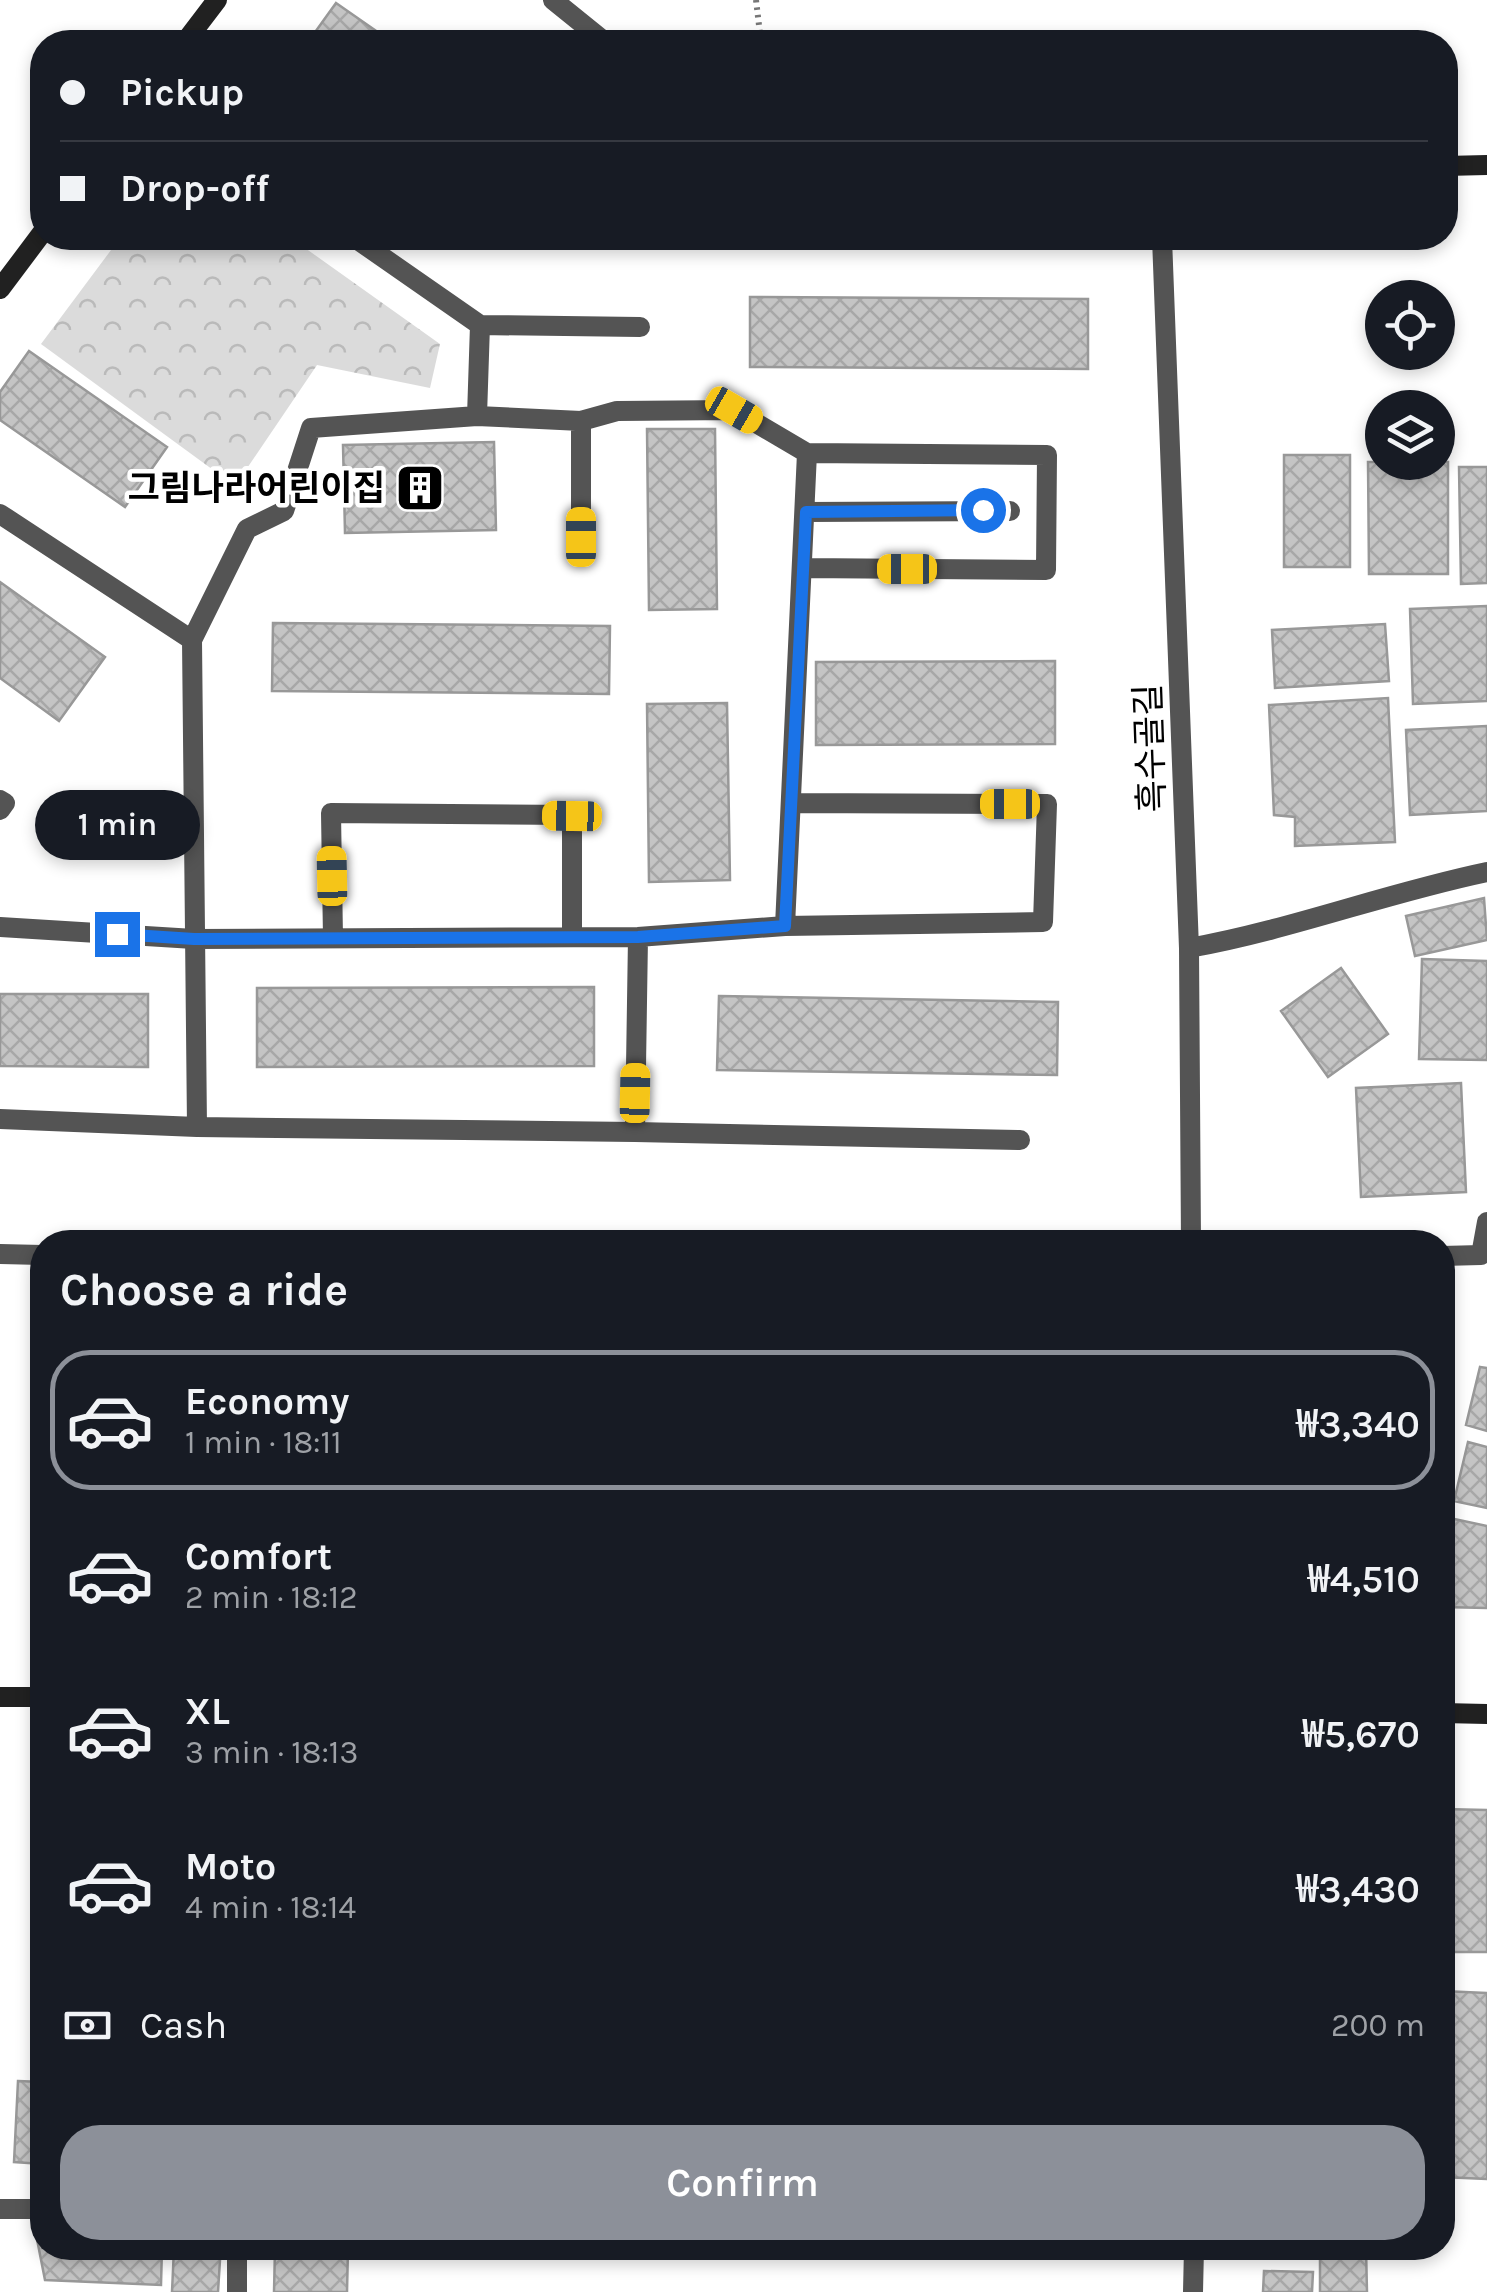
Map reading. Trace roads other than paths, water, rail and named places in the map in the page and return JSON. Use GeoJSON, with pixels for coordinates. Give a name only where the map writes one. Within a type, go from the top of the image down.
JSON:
{"type":"FeatureCollection","features":[{"type":"Feature","properties":{"kind":"main road"},"geometry":{"type":"LineString","coordinates":[[193,30],[212,2]]}},
{"type":"Feature","properties":{"kind":"main road"},"geometry":{"type":"LineString","coordinates":[[1458,166],[1487,165]]}},
{"type":"Feature","properties":{"kind":"main road"},"geometry":{"type":"LineString","coordinates":[[0,289],[30,249]]}},
{"type":"Feature","properties":{"kind":"main road"},"geometry":{"type":"LineString","coordinates":[[0,1696],[30,1697]]}},
{"type":"Feature","properties":{"kind":"main road"},"geometry":{"type":"LineString","coordinates":[[1455,1714],[1487,1714]]}},
{"type":"Feature","properties":{"kind":"street"},"geometry":{"type":"LineString","coordinates":[[553,0],[590,30]]}},
{"type":"Feature","properties":{"kind":"street"},"geometry":{"type":"LineString","coordinates":[[372,250],[480,326],[640,327]]}},
{"type":"Feature","properties":{"kind":"street","name":"흑수골길"},"geometry":{"type":"LineString","coordinates":[[1162,250],[1189,948],[1191,1230]]}},
{"type":"Feature","properties":{"kind":"street"},"geometry":{"type":"LineString","coordinates":[[477,416],[480,326]]}},
{"type":"Feature","properties":{"kind":"street"},"geometry":{"type":"LineString","coordinates":[[197,1126],[192,640],[248,528],[284,512],[310,428],[477,416],[582,421],[618,411],[734,410],[807,453],[1047,455],[1046,570],[803,568]]}},
{"type":"Feature","properties":{"kind":"street"},"geometry":{"type":"LineString","coordinates":[[581,537],[582,421]]}},
{"type":"Feature","properties":{"kind":"street"},"geometry":{"type":"LineString","coordinates":[[785,926],[807,453]]}},
{"type":"Feature","properties":{"kind":"street"},"geometry":{"type":"LineString","coordinates":[[806,512],[1010,510]]}},
{"type":"Feature","properties":{"kind":"street"},"geometry":{"type":"LineString","coordinates":[[0,514],[192,640]]}},
{"type":"Feature","properties":{"kind":"street"},"geometry":{"type":"LineString","coordinates":[[0,800],[5,804],[0,810]]}},
{"type":"Feature","properties":{"kind":"street"},"geometry":{"type":"LineString","coordinates":[[0,926],[194,939],[638,937],[785,926],[1043,922],[1047,804],[791,803]]}},
{"type":"Feature","properties":{"kind":"street"},"geometry":{"type":"LineString","coordinates":[[333,938],[331,813],[572,816],[572,937]]}},
{"type":"Feature","properties":{"kind":"street"},"geometry":{"type":"LineString","coordinates":[[1189,948],[1252,937],[1418,886],[1487,872]]}},
{"type":"Feature","properties":{"kind":"street"},"geometry":{"type":"LineString","coordinates":[[634,1132],[638,937]]}},
{"type":"Feature","properties":{"kind":"street"},"geometry":{"type":"LineString","coordinates":[[0,1119],[1020,1140]]}},
{"type":"Feature","properties":{"kind":"street"},"geometry":{"type":"LineString","coordinates":[[1455,1256],[1481,1255],[1487,1222]]}},
{"type":"Feature","properties":{"kind":"street"},"geometry":{"type":"LineString","coordinates":[[0,1254],[30,1255]]}},
{"type":"Feature","properties":{"kind":"street"},"geometry":{"type":"LineString","coordinates":[[0,2209],[30,2209]]}},
{"type":"Feature","properties":{"kind":"street"},"geometry":{"type":"LineString","coordinates":[[237,2260],[237,2292]]}},
{"type":"Feature","properties":{"kind":"street"},"geometry":{"type":"LineString","coordinates":[[1194,2260],[1194,2292]]}},
{"type":"Feature","properties":{"kind":"place","name":"그림나라어린이집"},"geometry":{"type":"Point","coordinates":[420,488]}}]}
